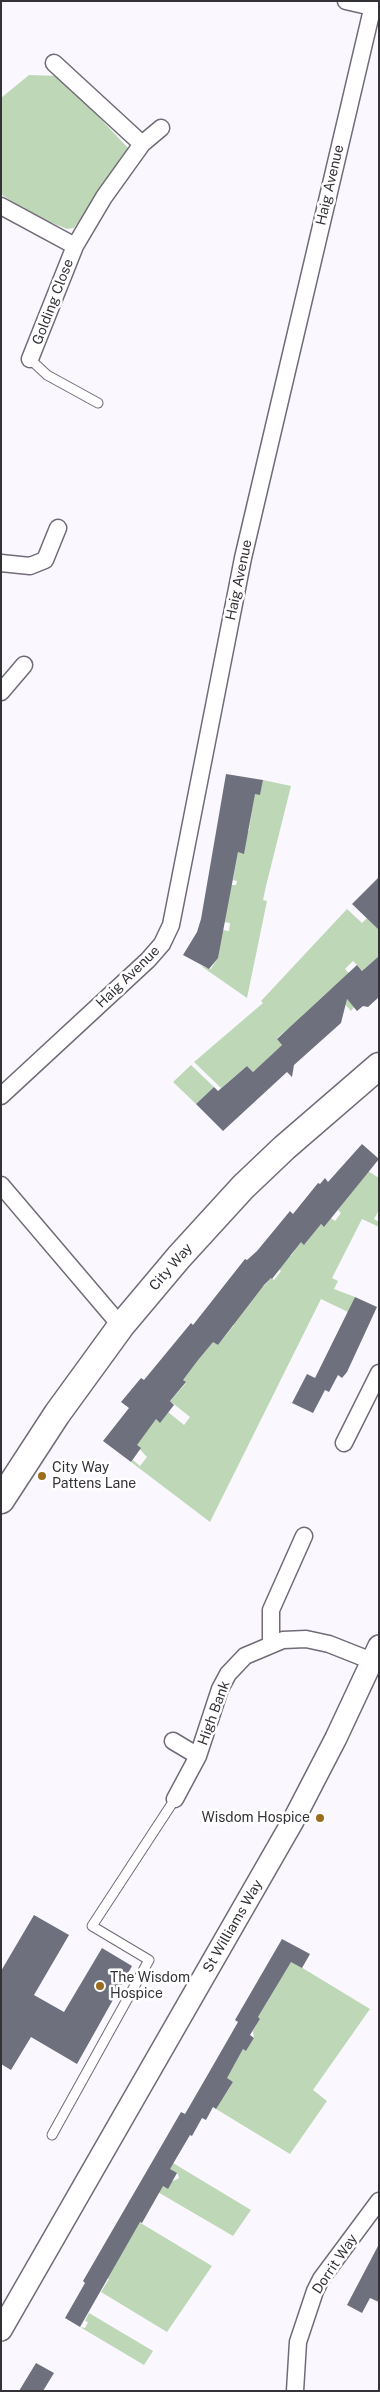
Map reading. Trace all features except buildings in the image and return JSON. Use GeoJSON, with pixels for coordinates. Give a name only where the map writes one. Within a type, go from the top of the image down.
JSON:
{"type":"FeatureCollection","features":[{"type":"Feature","properties":{"kind":"main road","name":"City Way"},"geometry":{"type":"LineString","coordinates":[[1,1500],[57,1414],[121,1326],[179,1257],[244,1187],[338,1100],[379,1066]]}},
{"type":"Feature","properties":{"kind":"street"},"geometry":{"type":"LineString","coordinates":[[346,1],[373,4]]}},
{"type":"Feature","properties":{"kind":"street","name":"Haig Avenue"},"geometry":{"type":"LineString","coordinates":[[1,1096],[148,960],[162,944],[171,925],[243,558],[373,4]]}},
{"type":"Feature","properties":{"kind":"street"},"geometry":{"type":"LineString","coordinates":[[54,63],[142,144]]}},
{"type":"Feature","properties":{"kind":"street","name":"Golding Close"},"geometry":{"type":"LineString","coordinates":[[30,359],[75,246],[104,197],[142,144],[161,128]]}},
{"type":"Feature","properties":{"kind":"street","name":"Golding Close"},"geometry":{"type":"LineString","coordinates":[[1,206],[75,246]]}},
{"type":"Feature","properties":{"kind":"street"},"geometry":{"type":"LineString","coordinates":[[1,562],[30,566],[45,560],[58,528]]}},
{"type":"Feature","properties":{"kind":"street"},"geometry":{"type":"LineString","coordinates":[[1,692],[24,665]]}},
{"type":"Feature","properties":{"kind":"street"},"geometry":{"type":"LineString","coordinates":[[1,1185],[121,1326]]}},
{"type":"Feature","properties":{"kind":"street"},"geometry":{"type":"LineString","coordinates":[[344,1443],[379,1374]]}},
{"type":"Feature","properties":{"kind":"street"},"geometry":{"type":"LineString","coordinates":[[271,1645],[271,1610],[304,1536]]}},
{"type":"Feature","properties":{"kind":"street","name":"High Bank"},"geometry":{"type":"LineString","coordinates":[[174,1798],[198,1756],[220,1689],[228,1674],[245,1656],[288,1639],[313,1640],[375,1653]]}},
{"type":"Feature","properties":{"kind":"street","name":"St Williams Way"},"geometry":{"type":"LineString","coordinates":[[1,2330],[293,1821],[375,1653]]}},
{"type":"Feature","properties":{"kind":"street"},"geometry":{"type":"LineString","coordinates":[[174,1741],[198,1756]]}},
{"type":"Feature","properties":{"kind":"street","name":"Dorrit Way"},"geometry":{"type":"LineString","coordinates":[[295,2391],[298,2342],[313,2296],[321,2279],[379,2201]]}},
{"type":"Feature","properties":{"kind":"lane"},"geometry":{"type":"LineString","coordinates":[[30,359],[53,380],[98,403]]}},
{"type":"Feature","properties":{"kind":"lane"},"geometry":{"type":"LineString","coordinates":[[52,2135],[149,1960],[92,1926],[174,1798]]}},
{"type":"Feature","properties":{"kind":"green space"},"geometry":{"type":"Polygon","coordinates":[[[29,75],[60,76],[129,149],[74,228],[67,229],[30,214],[1,194],[1,98],[29,75]]]}},
{"type":"Feature","properties":{"kind":"green space"},"geometry":{"type":"Polygon","coordinates":[[[263,780],[291,786],[263,900],[267,901],[247,998],[201,966],[211,969],[218,957],[222,930],[229,931],[230,923],[224,922],[231,885],[236,885],[237,881],[233,880],[238,852],[244,853],[240,830],[249,831],[254,794],[260,794],[263,780]]]}},
{"type":"Feature","properties":{"kind":"green space"},"geometry":{"type":"Polygon","coordinates":[[[347,909],[362,923],[367,918],[379,930],[379,956],[364,969],[379,988],[353,961],[345,969],[352,977],[345,997],[354,1007],[351,1011],[331,989],[302,1016],[294,1033],[289,1028],[277,1038],[282,1045],[253,1072],[247,1066],[221,1088],[194,1062],[263,1003],[261,1001],[347,909]]]}},
{"type":"Feature","properties":{"kind":"green space"},"geometry":{"type":"Polygon","coordinates":[[[191,1065],[214,1087],[196,1104],[173,1082],[191,1065]]]}},
{"type":"Feature","properties":{"kind":"green space"},"geometry":{"type":"Polygon","coordinates":[[[368,1171],[379,1178],[379,1210],[374,1219],[379,1222],[379,1227],[362,1219],[332,1278],[338,1281],[334,1289],[355,1297],[348,1312],[321,1299],[210,1522],[131,1462],[133,1460],[140,1466],[147,1457],[132,1441],[151,1415],[160,1422],[168,1412],[184,1425],[190,1417],[170,1401],[186,1383],[176,1375],[207,1337],[218,1345],[234,1325],[232,1324],[261,1283],[264,1286],[271,1278],[274,1280],[281,1271],[274,1265],[285,1252],[291,1256],[295,1250],[290,1246],[297,1238],[305,1244],[314,1232],[306,1226],[310,1216],[324,1227],[331,1218],[335,1221],[341,1213],[338,1210],[368,1171]]]}},
{"type":"Feature","properties":{"kind":"green space"},"geometry":{"type":"Polygon","coordinates":[[[291,1961],[370,2009],[313,2090],[327,2101],[290,2154],[216,2109],[218,2091],[225,2095],[233,2082],[226,2078],[243,2049],[246,2051],[254,2038],[253,2031],[260,2019],[258,2017],[291,1961]]]}},
{"type":"Feature","properties":{"kind":"green space"},"geometry":{"type":"Polygon","coordinates":[[[173,2163],[251,2210],[233,2236],[156,2191],[160,2184],[168,2189],[165,2177],[173,2181],[179,2178],[178,2174],[169,2169],[173,2163]]]}},
{"type":"Feature","properties":{"kind":"green space"},"geometry":{"type":"Polygon","coordinates":[[[139,2222],[212,2266],[167,2332],[101,2292],[139,2222]]]}},
{"type":"Feature","properties":{"kind":"green space"},"geometry":{"type":"Polygon","coordinates":[[[89,2313],[153,2351],[144,2365],[80,2327],[85,2328],[88,2322],[85,2321],[89,2313]]]}},
{"type":"Feature","properties":{"kind":"place","name":"City Way Pattens Lane"},"geometry":{"type":"Point","coordinates":[42,1476]}},
{"type":"Feature","properties":{"kind":"place","name":"Wisdom Hospice"},"geometry":{"type":"Point","coordinates":[320,1818]}},
{"type":"Feature","properties":{"kind":"place","name":"The Wisdom Hospice"},"geometry":{"type":"Point","coordinates":[100,1986]}}]}
